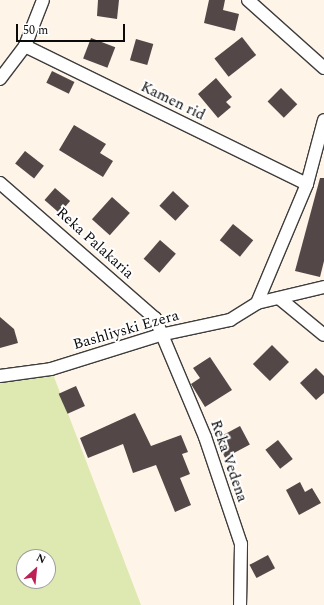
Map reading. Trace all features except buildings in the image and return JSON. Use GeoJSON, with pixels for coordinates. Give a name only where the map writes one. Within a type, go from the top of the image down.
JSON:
{"type":"FeatureCollection","features":[{"type":"Feature","properties":{"kind":"street"},"geometry":{"type":"LineString","coordinates":[[0,79],[25,46],[43,0]]}},
{"type":"Feature","properties":{"kind":"street"},"geometry":{"type":"LineString","coordinates":[[248,0],[324,68]]}},
{"type":"Feature","properties":{"kind":"street","name":"Kamen rid"},"geometry":{"type":"LineString","coordinates":[[25,46],[307,184]]}},
{"type":"Feature","properties":{"kind":"street"},"geometry":{"type":"LineString","coordinates":[[257,302],[307,184],[324,120]]}},
{"type":"Feature","properties":{"kind":"street","name":"Reka Palakaria"},"geometry":{"type":"LineString","coordinates":[[0,183],[155,318],[160,335]]}},
{"type":"Feature","properties":{"kind":"street"},"geometry":{"type":"LineString","coordinates":[[257,302],[324,287]]}},
{"type":"Feature","properties":{"kind":"street"},"geometry":{"type":"LineString","coordinates":[[279,298],[324,335]]}},
{"type":"Feature","properties":{"kind":"street","name":"Bashliyski Ezera"},"geometry":{"type":"LineString","coordinates":[[0,376],[51,369],[160,335],[230,320],[257,302]]}},
{"type":"Feature","properties":{"kind":"street","name":"Reka Vedena"},"geometry":{"type":"LineString","coordinates":[[160,335],[206,437],[241,544],[240,605]]}},
{"type":"Feature","properties":{"kind":"green space"},"geometry":{"type":"Polygon","coordinates":[[[51,369],[141,605],[0,605],[0,376],[51,369]]]}}]}
